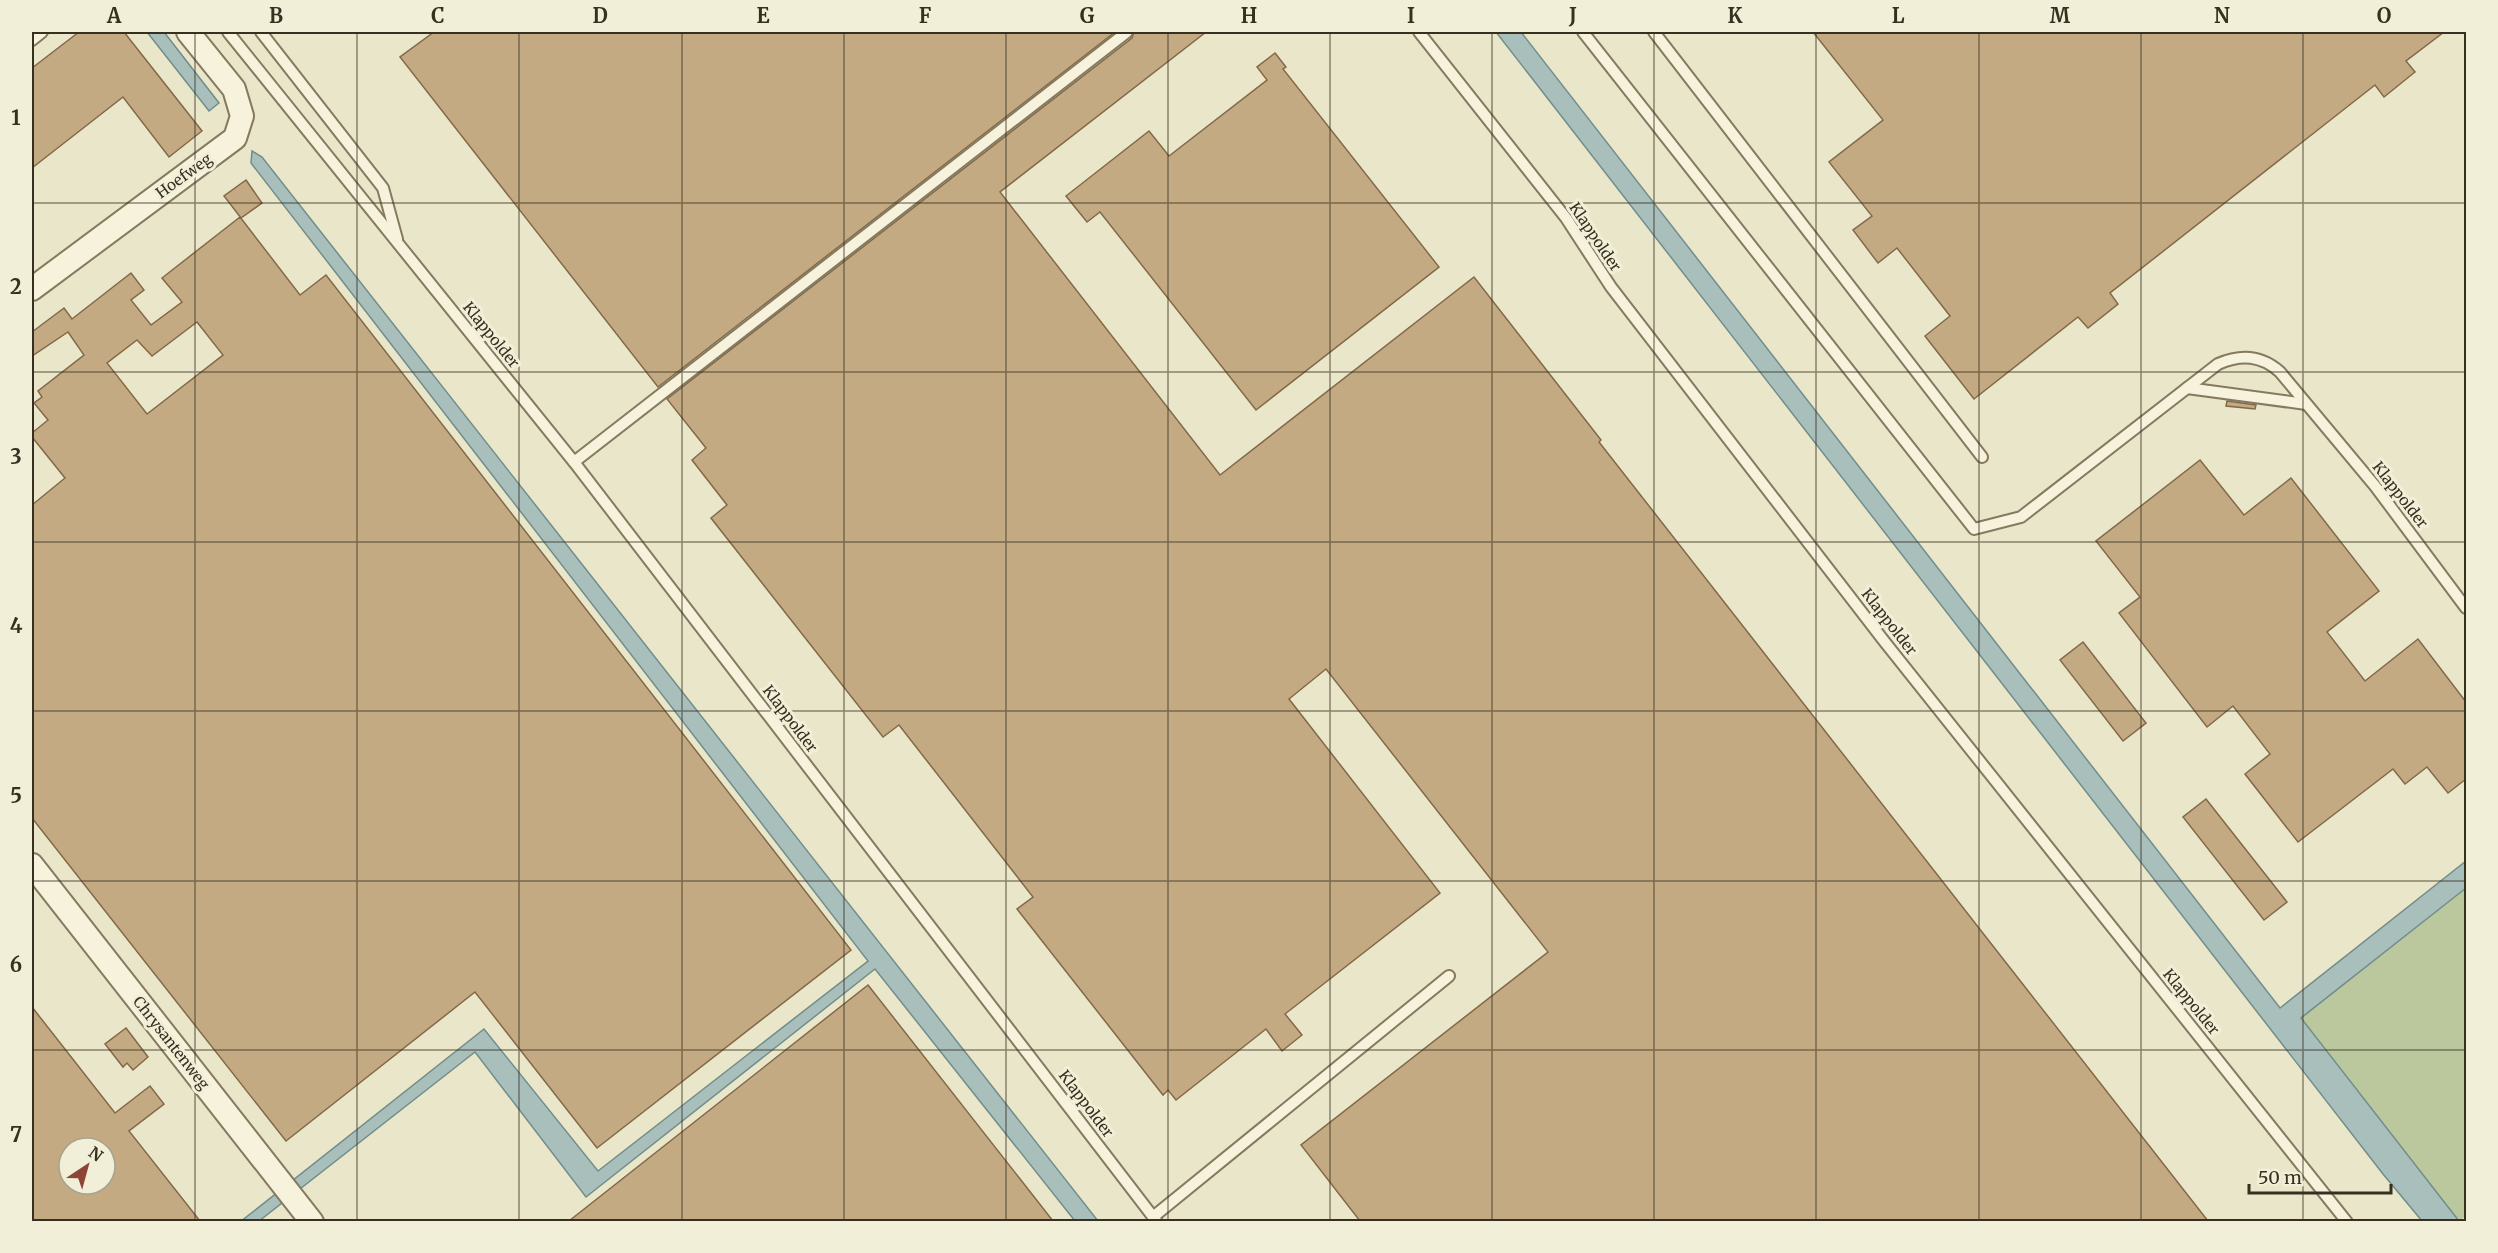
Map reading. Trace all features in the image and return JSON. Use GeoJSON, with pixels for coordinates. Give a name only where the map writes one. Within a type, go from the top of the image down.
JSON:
{"type":"FeatureCollection","features":[{"type":"Feature","properties":{"kind":"street","name":"Hoefweg"},"geometry":{"type":"LineString","coordinates":[[32,289],[235,138],[242,116],[234,89],[188,32]]}},
{"type":"Feature","properties":{"kind":"street","name":"Chrysantenweg"},"geometry":{"type":"LineString","coordinates":[[32,865],[312,1221]]}},
{"type":"Feature","properties":{"kind":"lane"},"geometry":{"type":"LineString","coordinates":[[32,40],[42,32]]}},
{"type":"Feature","properties":{"kind":"lane","name":"Klappolder"},"geometry":{"type":"LineString","coordinates":[[228,32],[574,462],[1155,1219],[1449,976]]}},
{"type":"Feature","properties":{"kind":"lane","name":"Klappolder"},"geometry":{"type":"LineString","coordinates":[[261,32],[383,188],[398,242]]}},
{"type":"Feature","properties":{"kind":"lane"},"geometry":{"type":"LineString","coordinates":[[574,462],[1127,32]]}},
{"type":"Feature","properties":{"kind":"lane","name":"Klappolder"},"geometry":{"type":"LineString","coordinates":[[1419,32],[1566,218],[1611,287],[1884,641],[2347,1221]]}},
{"type":"Feature","properties":{"kind":"lane","name":"Klappolder"},"geometry":{"type":"LineString","coordinates":[[1583,32],[1974,529],[2021,517],[2218,364],[2241,356],[2253,357],[2274,367],[2306,404],[2375,486],[2466,608]]}},
{"type":"Feature","properties":{"kind":"lane"},"geometry":{"type":"LineString","coordinates":[[1654,32],[1982,457]]}},
{"type":"Feature","properties":{"kind":"lane"},"geometry":{"type":"LineString","coordinates":[[2187,388],[2306,404]]}},
{"type":"Feature","properties":{"kind":"green space"},"geometry":{"type":"Polygon","coordinates":[[[2466,888],[2466,1216],[2459,1221],[2301,1018],[2466,888]]]}},
{"type":"Feature","properties":{"kind":"water"},"geometry":{"type":"Polygon","coordinates":[[[147,32],[164,32],[219,103],[209,111],[147,32]]]}},
{"type":"Feature","properties":{"kind":"water"},"geometry":{"type":"Polygon","coordinates":[[[1496,32],[1521,32],[2280,1008],[2466,861],[2466,888],[2301,1018],[2459,1221],[2422,1221],[2383,1174],[1496,32]]]}},
{"type":"Feature","properties":{"kind":"water"},"geometry":{"type":"Polygon","coordinates":[[[252,151],[262,157],[1098,1221],[1075,1221],[875,969],[586,1197],[475,1052],[259,1221],[240,1222],[484,1029],[598,1171],[868,961],[251,163],[252,151]]]}},
{"type":"Feature","properties":{"kind":"building"},"geometry":{"type":"Polygon","coordinates":[[[79,32],[124,32],[202,131],[169,157],[123,97],[32,168],[32,68],[79,32]]]}},
{"type":"Feature","properties":{"kind":"building"},"geometry":{"type":"Polygon","coordinates":[[[434,32],[1115,32],[658,387],[400,57],[434,32]]]}},
{"type":"Feature","properties":{"kind":"building"},"geometry":{"type":"Polygon","coordinates":[[[1134,32],[1206,32],[1000,192],[1220,475],[1474,277],[1601,440],[1599,442],[2208,1221],[1360,1221],[1301,1145],[1548,952],[1326,669],[1289,699],[1440,893],[1285,1014],[1302,1035],[1282,1051],[1266,1029],[1176,1100],[1168,1090],[1163,1095],[1017,909],[1033,897],[899,725],[883,737],[711,518],[727,505],[692,460],[706,448],[667,399],[1132,38],[1134,32]]]}},
{"type":"Feature","properties":{"kind":"building"},"geometry":{"type":"Polygon","coordinates":[[[1813,32],[2444,32],[2406,61],[2415,72],[2384,97],[2375,85],[2110,293],[2118,304],[2088,328],[2078,317],[1974,399],[1925,336],[1950,316],[1897,248],[1878,263],[1853,230],[1872,216],[1829,162],[1883,120],[1813,32]]]}},
{"type":"Feature","properties":{"kind":"building"},"geometry":{"type":"Polygon","coordinates":[[[1275,53],[1286,67],[1283,69],[1439,267],[1256,410],[1100,212],[1087,222],[1066,196],[1149,131],[1169,156],[1267,80],[1257,67],[1275,53]]]}},
{"type":"Feature","properties":{"kind":"building"},"geometry":{"type":"Polygon","coordinates":[[[246,180],[262,203],[241,218],[224,196],[246,180]]]}},
{"type":"Feature","properties":{"kind":"building"},"geometry":{"type":"Polygon","coordinates":[[[240,217],[300,295],[326,275],[851,950],[597,1148],[475,992],[286,1141],[32,818],[32,505],[65,478],[32,437],[32,433],[48,420],[34,403],[42,397],[38,391],[84,355],[68,332],[32,356],[32,332],[64,308],[72,319],[131,273],[144,290],[131,300],[151,325],[182,302],[162,278],[240,217]],[[197,322],[152,356],[137,340],[107,363],[147,414],[223,355],[197,322]]]}},
{"type":"Feature","properties":{"kind":"building"},"geometry":{"type":"Polygon","coordinates":[[[2227,401],[2256,405],[2255,409],[2226,406],[2227,401]]]}},
{"type":"Feature","properties":{"kind":"building"},"geometry":{"type":"Polygon","coordinates":[[[2200,460],[2244,515],[2291,478],[2379,591],[2327,632],[2365,681],[2418,639],[2466,702],[2466,779],[2448,793],[2427,767],[2405,784],[2393,769],[2298,842],[2245,774],[2270,754],[2233,706],[2207,727],[2119,613],[2140,597],[2096,541],[2200,460]]]}},
{"type":"Feature","properties":{"kind":"building"},"geometry":{"type":"Polygon","coordinates":[[[2083,642],[2146,723],[2123,741],[2060,660],[2083,642]]]}},
{"type":"Feature","properties":{"kind":"building"},"geometry":{"type":"Polygon","coordinates":[[[2206,799],[2287,902],[2264,920],[2183,817],[2206,799]]]}},
{"type":"Feature","properties":{"kind":"building"},"geometry":{"type":"Polygon","coordinates":[[[868,985],[1053,1221],[569,1221],[868,985]]]}},
{"type":"Feature","properties":{"kind":"building"},"geometry":{"type":"Polygon","coordinates":[[[32,1007],[115,1113],[150,1086],[164,1104],[129,1131],[200,1221],[32,1221],[32,1007]]]}},
{"type":"Feature","properties":{"kind":"building"},"geometry":{"type":"Polygon","coordinates":[[[126,1028],[148,1057],[133,1070],[127,1063],[123,1067],[105,1044],[126,1028]]]}}]}
